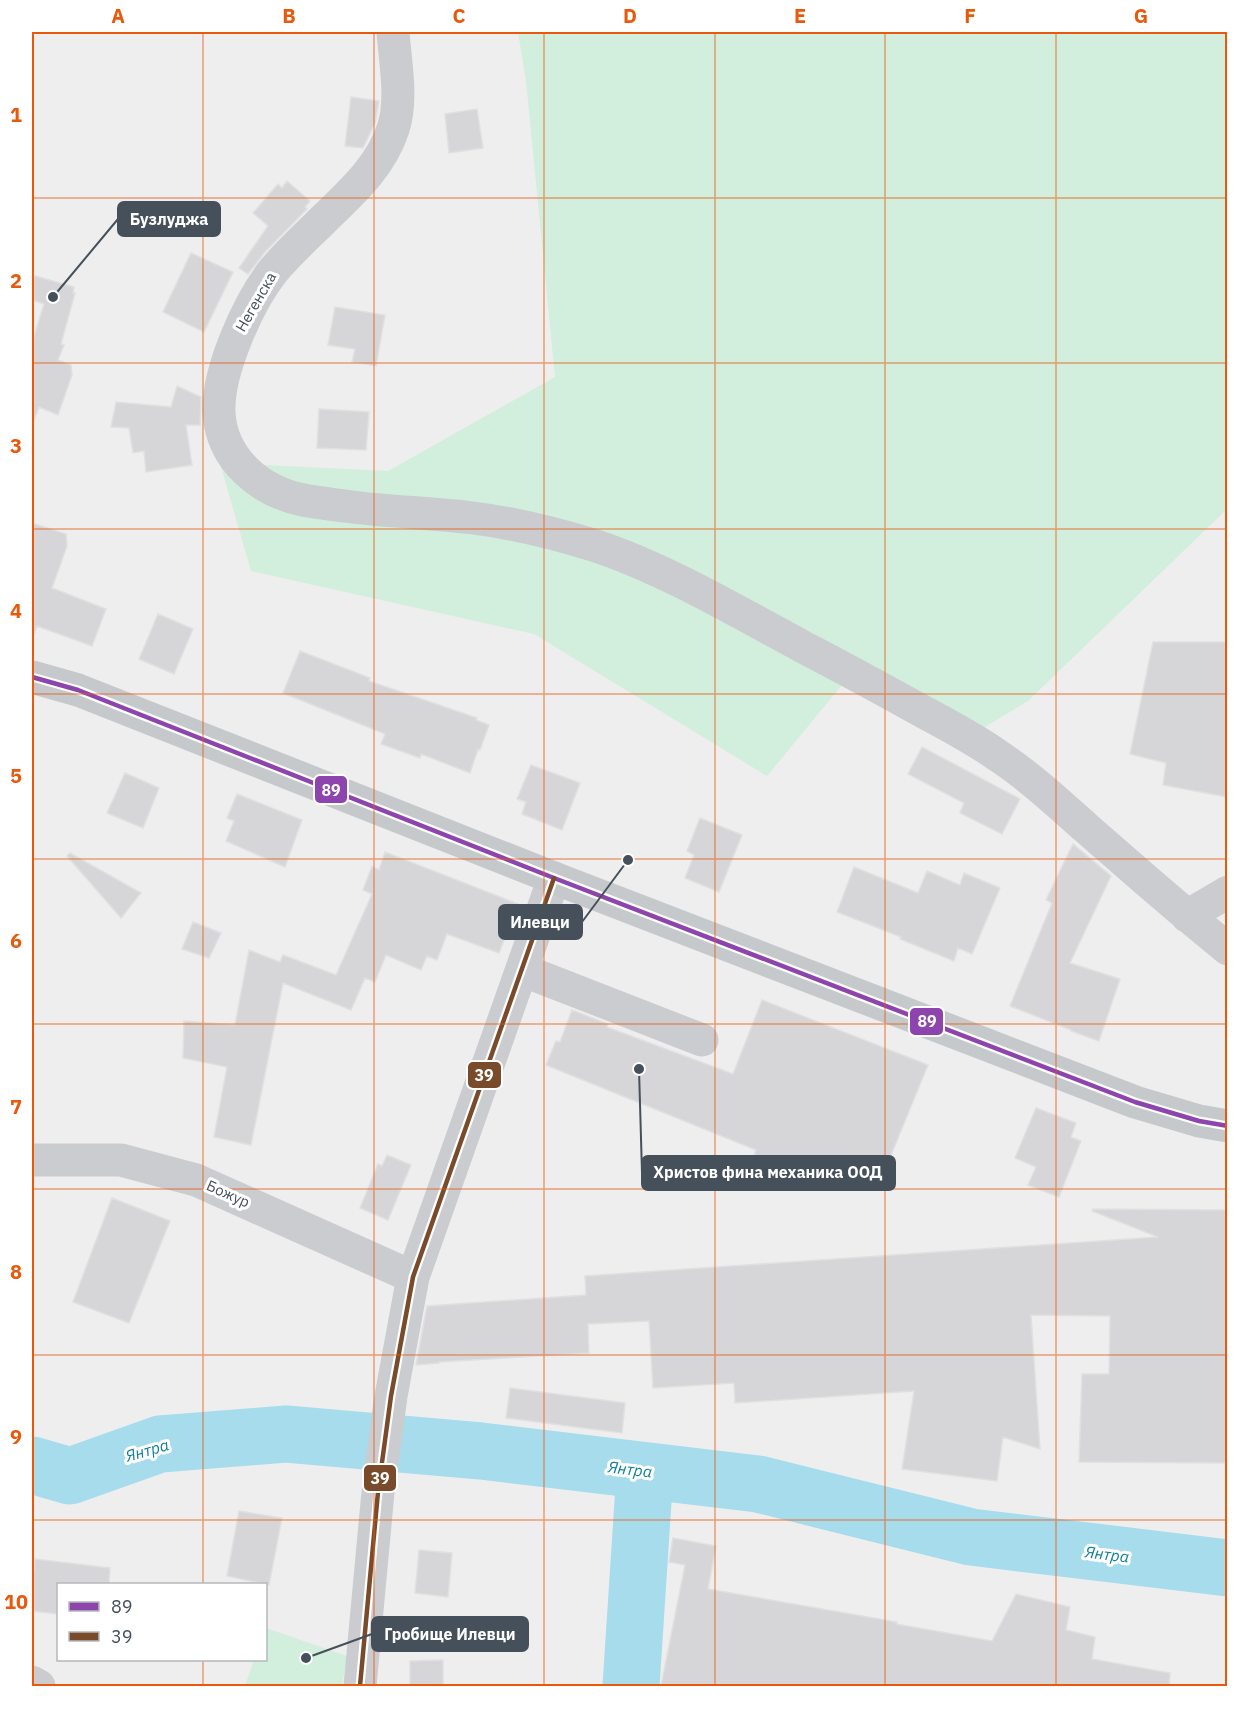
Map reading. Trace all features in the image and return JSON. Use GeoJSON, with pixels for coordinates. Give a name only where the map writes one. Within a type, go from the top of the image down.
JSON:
{"type":"FeatureCollection","features":[{"type":"Feature","properties":{"kind":"main road"},"geometry":{"type":"LineString","coordinates":[[32,677],[78,690],[555,878],[1135,1102],[1199,1122],[1227,1126]]}},
{"type":"Feature","properties":{"kind":"street","name":"Негенска"},"geometry":{"type":"LineString","coordinates":[[393,32],[398,108],[393,130],[374,167],[273,271],[234,340],[222,382],[219,413],[224,439],[235,460],[252,476],[276,491],[301,500],[375,510],[476,518],[544,532],[593,545],[636,561],[690,587],[852,672],[998,755],[1036,784],[1227,949]]}},
{"type":"Feature","properties":{"kind":"street"},"geometry":{"type":"LineString","coordinates":[[360,1686],[378,1492],[391,1396],[413,1277],[555,878]]}},
{"type":"Feature","properties":{"kind":"street"},"geometry":{"type":"LineString","coordinates":[[1187,916],[1227,892]]}},
{"type":"Feature","properties":{"kind":"street"},"geometry":{"type":"LineString","coordinates":[[522,970],[702,1040]]}},
{"type":"Feature","properties":{"kind":"street","name":"Божур"},"geometry":{"type":"LineString","coordinates":[[32,1160],[121,1160],[196,1180],[413,1277]]}},
{"type":"Feature","properties":{"kind":"street"},"geometry":{"type":"LineString","coordinates":[[32,1682],[39,1686]]}},
{"type":"Feature","properties":{"kind":"green space"},"geometry":{"type":"Polygon","coordinates":[[[518,32],[1227,32],[1227,509],[1028,701],[985,727],[960,732],[852,673],[767,776],[534,634],[251,571],[220,463],[388,471],[555,377],[526,81],[518,32]]]}},
{"type":"Feature","properties":{"kind":"green space"},"geometry":{"type":"Polygon","coordinates":[[[267,1628],[347,1656],[342,1686],[245,1686],[254,1661],[267,1661],[267,1628]]]}},
{"type":"Feature","properties":{"kind":"building"},"geometry":{"type":"Polygon","coordinates":[[[351,97],[379,101],[375,123],[363,148],[345,146],[351,97]]]}},
{"type":"Feature","properties":{"kind":"building"},"geometry":{"type":"Polygon","coordinates":[[[477,109],[483,148],[449,153],[445,114],[477,109]]]}},
{"type":"Feature","properties":{"kind":"building"},"geometry":{"type":"Polygon","coordinates":[[[287,181],[310,201],[305,207],[307,209],[265,252],[248,274],[239,268],[268,226],[253,213],[278,184],[282,188],[287,181]]]}},
{"type":"Feature","properties":{"kind":"building"},"geometry":{"type":"Polygon","coordinates":[[[191,253],[233,272],[204,332],[163,312],[191,253]]]}},
{"type":"Feature","properties":{"kind":"building"},"geometry":{"type":"Polygon","coordinates":[[[32,275],[74,287],[73,293],[75,293],[61,344],[64,345],[58,360],[71,365],[72,375],[58,415],[39,407],[33,423],[32,343],[44,304],[32,300],[32,275]]]}},
{"type":"Feature","properties":{"kind":"building"},"geometry":{"type":"Polygon","coordinates":[[[335,307],[385,315],[376,366],[352,362],[355,349],[328,345],[335,307]]]}},
{"type":"Feature","properties":{"kind":"building"},"geometry":{"type":"Polygon","coordinates":[[[177,386],[201,397],[200,425],[186,425],[192,465],[146,472],[144,451],[133,453],[129,428],[111,427],[116,402],[171,407],[177,386]]]}},
{"type":"Feature","properties":{"kind":"building"},"geometry":{"type":"Polygon","coordinates":[[[319,409],[369,412],[366,450],[317,448],[319,409]]]}},
{"type":"Feature","properties":{"kind":"building"},"geometry":{"type":"Polygon","coordinates":[[[32,523],[66,534],[67,546],[52,588],[106,609],[92,646],[37,626],[34,635],[32,634],[32,523]]]}},
{"type":"Feature","properties":{"kind":"building"},"geometry":{"type":"Polygon","coordinates":[[[158,614],[193,629],[174,674],[139,659],[158,614]]]}},
{"type":"Feature","properties":{"kind":"building"},"geometry":{"type":"Polygon","coordinates":[[[1153,642],[1227,642],[1227,797],[1163,785],[1166,763],[1130,754],[1153,642]]]}},
{"type":"Feature","properties":{"kind":"building"},"geometry":{"type":"Polygon","coordinates":[[[300,651],[370,678],[369,681],[477,718],[476,720],[489,725],[470,773],[421,754],[420,758],[381,744],[385,734],[283,693],[300,651]]]}},
{"type":"Feature","properties":{"kind":"building"},"geometry":{"type":"Polygon","coordinates":[[[922,747],[1020,799],[1002,834],[960,813],[964,803],[908,774],[922,747]]]}},
{"type":"Feature","properties":{"kind":"building"},"geometry":{"type":"Polygon","coordinates":[[[531,765],[580,783],[562,830],[522,814],[526,802],[517,799],[531,765]]]}},
{"type":"Feature","properties":{"kind":"building"},"geometry":{"type":"Polygon","coordinates":[[[125,773],[159,788],[143,828],[107,813],[125,773]]]}},
{"type":"Feature","properties":{"kind":"building"},"geometry":{"type":"Polygon","coordinates":[[[237,794],[302,820],[285,867],[226,841],[234,821],[227,818],[237,794]]]}},
{"type":"Feature","properties":{"kind":"building"},"geometry":{"type":"Polygon","coordinates":[[[700,818],[742,835],[719,892],[685,878],[694,855],[687,851],[700,818]]]}},
{"type":"Feature","properties":{"kind":"building"},"geometry":{"type":"Polygon","coordinates":[[[1073,844],[1111,876],[1070,963],[1120,979],[1099,1041],[1010,1006],[1052,903],[1046,900],[1073,844]]]}},
{"type":"Feature","properties":{"kind":"building"},"geometry":{"type":"Polygon","coordinates":[[[385,852],[518,904],[499,953],[447,934],[437,960],[427,956],[421,970],[386,955],[375,982],[365,978],[351,1010],[283,983],[251,1145],[214,1137],[227,1067],[183,1058],[184,1021],[235,1025],[249,950],[280,962],[283,955],[336,975],[372,894],[363,890],[372,866],[379,870],[385,852]]]}},
{"type":"Feature","properties":{"kind":"building"},"geometry":{"type":"Polygon","coordinates":[[[70,853],[141,893],[121,918],[67,856],[70,853]]]}},
{"type":"Feature","properties":{"kind":"building"},"geometry":{"type":"Polygon","coordinates":[[[854,867],[918,893],[927,871],[960,885],[964,873],[1000,888],[972,954],[958,948],[954,961],[837,912],[854,867]]]}},
{"type":"Feature","properties":{"kind":"building"},"geometry":{"type":"Polygon","coordinates":[[[193,922],[221,933],[209,958],[182,949],[193,922]]]}},
{"type":"Feature","properties":{"kind":"building"},"geometry":{"type":"Polygon","coordinates":[[[762,1000],[928,1065],[878,1187],[825,1167],[815,1188],[776,1174],[773,1181],[749,1171],[756,1150],[546,1065],[556,1041],[560,1042],[572,1010],[608,1024],[607,1027],[733,1074],[762,1000]]]}},
{"type":"Feature","properties":{"kind":"building"},"geometry":{"type":"Polygon","coordinates":[[[1036,1108],[1076,1123],[1071,1137],[1081,1141],[1059,1197],[1028,1185],[1036,1167],[1015,1158],[1036,1108]]]}},
{"type":"Feature","properties":{"kind":"building"},"geometry":{"type":"Polygon","coordinates":[[[387,1155],[411,1165],[388,1220],[360,1208],[378,1164],[382,1166],[387,1155]]]}},
{"type":"Feature","properties":{"kind":"building"},"geometry":{"type":"Polygon","coordinates":[[[112,1198],[170,1221],[129,1323],[73,1302],[112,1198]]]}},
{"type":"Feature","properties":{"kind":"building"},"geometry":{"type":"Polygon","coordinates":[[[1093,1209],[1227,1210],[1227,1463],[1079,1462],[1082,1374],[1109,1374],[1110,1316],[1031,1315],[1040,1449],[1003,1437],[997,1481],[902,1469],[914,1391],[735,1403],[734,1383],[653,1388],[649,1321],[588,1324],[589,1353],[416,1365],[427,1306],[586,1295],[585,1276],[1158,1237],[1092,1211],[1093,1209]]]}},
{"type":"Feature","properties":{"kind":"building"},"geometry":{"type":"Polygon","coordinates":[[[510,1388],[625,1403],[622,1433],[506,1418],[510,1388]]]}},
{"type":"Feature","properties":{"kind":"building"},"geometry":{"type":"Polygon","coordinates":[[[239,1511],[282,1518],[269,1585],[227,1576],[239,1511]]]}},
{"type":"Feature","properties":{"kind":"building"},"geometry":{"type":"Polygon","coordinates":[[[673,1538],[716,1546],[708,1589],[992,1641],[1016,1594],[1070,1607],[1066,1630],[1095,1637],[1092,1659],[1170,1673],[1169,1686],[661,1686],[685,1565],[669,1562],[673,1538]]]}},
{"type":"Feature","properties":{"kind":"building"},"geometry":{"type":"Polygon","coordinates":[[[419,1550],[452,1553],[448,1597],[415,1593],[419,1550]]]}},
{"type":"Feature","properties":{"kind":"building"},"geometry":{"type":"Polygon","coordinates":[[[35,1559],[110,1568],[109,1583],[57,1583],[57,1614],[32,1611],[35,1559]]]}},
{"type":"Feature","properties":{"kind":"building"},"geometry":{"type":"Polygon","coordinates":[[[443,1660],[443,1686],[410,1686],[410,1661],[443,1660]]]}},
{"type":"Feature","properties":{"kind":"waterway","name":"Янтра"},"geometry":{"type":"LineString","coordinates":[[32,1465],[70,1476],[160,1444],[286,1434],[481,1451],[758,1484],[971,1537],[1228,1568]]}},
{"type":"Feature","properties":{"kind":"waterway"},"geometry":{"type":"LineString","coordinates":[[631,1686],[645,1471]]}},
{"type":"Feature","properties":{"kind":"transit line","name":"89"},"geometry":{"type":"LineString","coordinates":[[32,677],[78,690],[554,878],[1135,1102],[1199,1121],[1228,1126]]}},
{"type":"Feature","properties":{"kind":"transit line","name":"39"},"geometry":{"type":"LineString","coordinates":[[360,1686],[378,1492],[391,1396],[413,1277],[554,878]]}},
{"type":"Feature","properties":{"kind":"place","name":"Бузлуджа"},"geometry":{"type":"Point","coordinates":[53,297]}},
{"type":"Feature","properties":{"kind":"place","name":"Илевци"},"geometry":{"type":"Point","coordinates":[628,860]}},
{"type":"Feature","properties":{"kind":"place","name":"Христов фина механика ООД"},"geometry":{"type":"Point","coordinates":[639,1069]}},
{"type":"Feature","properties":{"kind":"place","name":"Гробище Илевци"},"geometry":{"type":"Point","coordinates":[306,1658]}}]}
